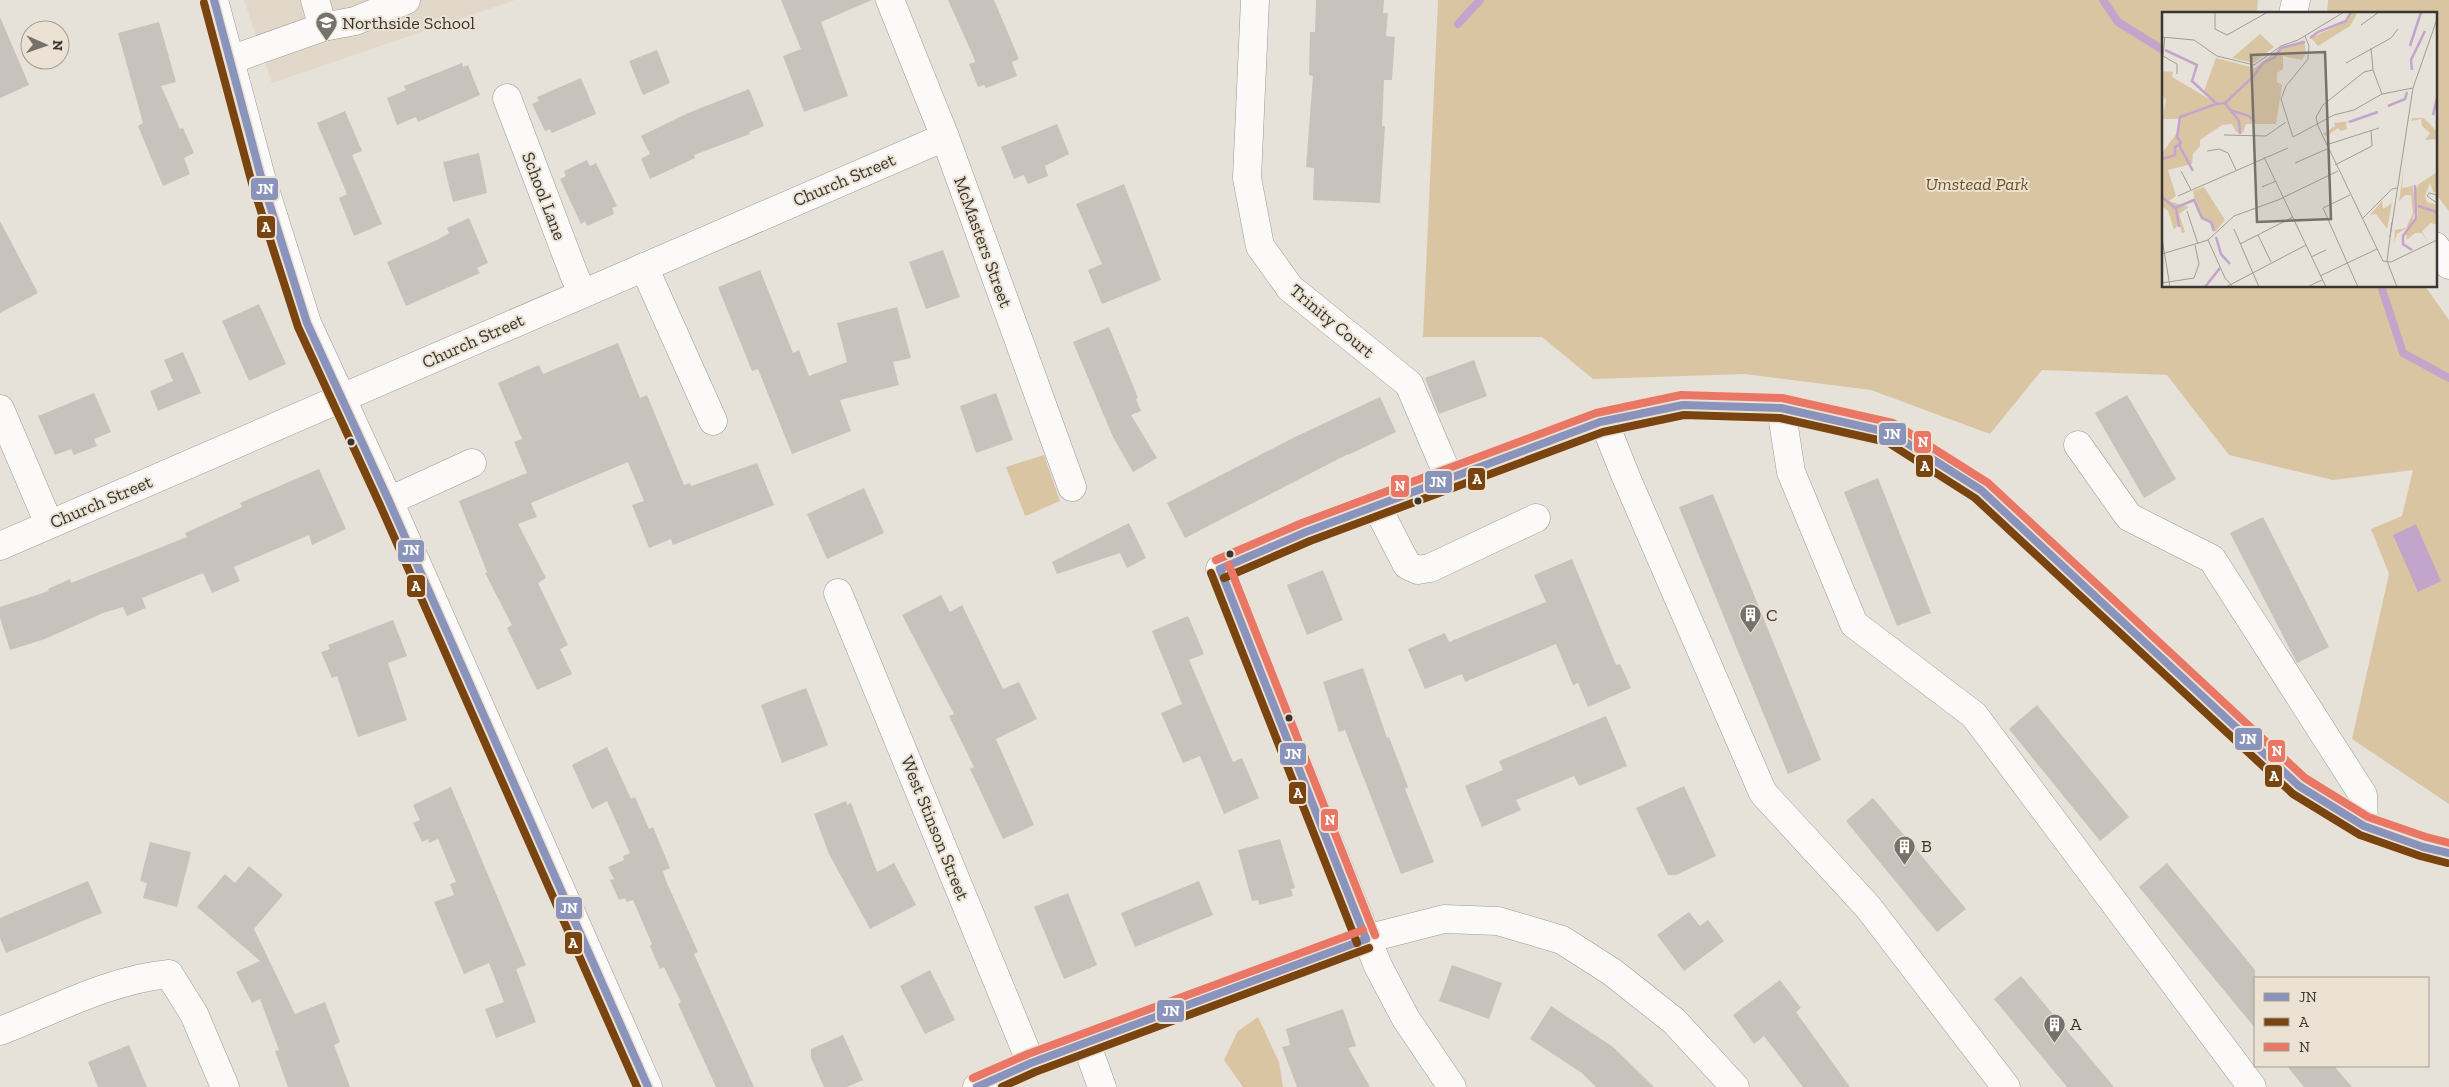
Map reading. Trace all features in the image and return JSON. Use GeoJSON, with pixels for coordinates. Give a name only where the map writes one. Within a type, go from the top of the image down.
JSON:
{"type":"FeatureCollection","features":[{"type":"Feature","properties":{"kind":"street"},"geometry":{"type":"LineString","coordinates":[[214,0],[262,177],[307,323],[389,501],[648,1087]]}},
{"type":"Feature","properties":{"kind":"street"},"geometry":{"type":"LineString","coordinates":[[315,0],[323,27]]}},
{"type":"Feature","properties":{"kind":"street","name":"McMasters Street"},"geometry":{"type":"LineString","coordinates":[[890,0],[945,136],[1072,487]]}},
{"type":"Feature","properties":{"kind":"street","name":"Trinity Court"},"geometry":{"type":"LineString","coordinates":[[1255,0],[1247,178],[1260,246],[1290,288],[1409,384],[1449,478]]}},
{"type":"Feature","properties":{"kind":"street"},"geometry":{"type":"LineString","coordinates":[[230,60],[323,27],[355,21],[400,2]]}},
{"type":"Feature","properties":{"kind":"street","name":"School Lane"},"geometry":{"type":"LineString","coordinates":[[507,98],[575,277],[584,293]]}},
{"type":"Feature","properties":{"kind":"street","name":"Church Street"},"geometry":{"type":"LineString","coordinates":[[0,546],[945,136]]}},
{"type":"Feature","properties":{"kind":"street"},"geometry":{"type":"LineString","coordinates":[[2436,247],[2449,265]]}},
{"type":"Feature","properties":{"kind":"street"},"geometry":{"type":"LineString","coordinates":[[644,267],[713,421]]}},
{"type":"Feature","properties":{"kind":"street"},"geometry":{"type":"LineString","coordinates":[[1452,1087],[1406,1019],[1366,939],[1220,569],[1306,532],[1376,505],[1604,422],[1683,405],[1781,408],[1890,433],[1981,490],[2299,786],[2364,826],[2423,847],[2449,853]]}},
{"type":"Feature","properties":{"kind":"street"},"geometry":{"type":"LineString","coordinates":[[1781,408],[1791,472],[1854,624],[1974,715],[2252,1087]]}},
{"type":"Feature","properties":{"kind":"street"},"geometry":{"type":"LineString","coordinates":[[0,409],[49,524]]}},
{"type":"Feature","properties":{"kind":"street"},"geometry":{"type":"LineString","coordinates":[[1604,422],[1763,794],[1868,907],[2006,1087]]}},
{"type":"Feature","properties":{"kind":"street"},"geometry":{"type":"LineString","coordinates":[[2078,445],[2129,517],[2212,559],[2363,795],[2364,826]]}},
{"type":"Feature","properties":{"kind":"street"},"geometry":{"type":"LineString","coordinates":[[389,501],[472,464]]}},
{"type":"Feature","properties":{"kind":"street"},"geometry":{"type":"LineString","coordinates":[[1376,505],[1407,564],[1418,570],[1430,568],[1536,518]]}},
{"type":"Feature","properties":{"kind":"street","name":"West Stinson Street"},"geometry":{"type":"LineString","coordinates":[[838,593],[1031,1063]]}},
{"type":"Feature","properties":{"kind":"street"},"geometry":{"type":"LineString","coordinates":[[977,1087],[1031,1063],[1366,939],[1444,919],[1498,921],[1562,940],[1612,972],[1674,1021],[1735,1087]]}},
{"type":"Feature","properties":{"kind":"street"},"geometry":{"type":"LineString","coordinates":[[0,1031],[123,983],[146,976],[169,974],[194,1014],[225,1087]]}},
{"type":"Feature","properties":{"kind":"street"},"geometry":{"type":"LineString","coordinates":[[1086,1043],[1102,1087]]}},
{"type":"Feature","properties":{"kind":"shaded area","name":"Northside School"},"geometry":{"type":"Polygon","coordinates":[[[244,0],[515,0],[272,83],[244,0]]]}},
{"type":"Feature","properties":{"kind":"shaded area"},"geometry":{"type":"Polygon","coordinates":[[[2416,524],[2441,581],[2418,592],[2393,535],[2416,524]]]}},
{"type":"Feature","properties":{"kind":"green space","name":"Umstead Park"},"geometry":{"type":"Polygon","coordinates":[[[1438,0],[2258,0],[2257,12],[2162,12],[2162,288],[2426,288],[2449,320],[2449,804],[2352,739],[2389,574],[2371,529],[2402,516],[2413,470],[2333,480],[2229,455],[2167,375],[2042,370],[1990,434],[1871,390],[1745,374],[1593,379],[1542,337],[1423,337],[1438,0]]]}},
{"type":"Feature","properties":{"kind":"green space"},"geometry":{"type":"Polygon","coordinates":[[[2328,0],[2449,0],[2449,211],[2436,194],[2436,12],[2327,12],[2328,0]]]}},
{"type":"Feature","properties":{"kind":"green space"},"geometry":{"type":"Polygon","coordinates":[[[1044,455],[1060,501],[1025,516],[1006,467],[1044,455]]]}},
{"type":"Feature","properties":{"kind":"green space"},"geometry":{"type":"Polygon","coordinates":[[[1258,1017],[1279,1062],[1283,1087],[1243,1087],[1224,1060],[1238,1031],[1258,1017]]]}},
{"type":"Feature","properties":{"kind":"building"},"geometry":{"type":"Polygon","coordinates":[[[781,0],[872,0],[821,22],[848,96],[804,112],[783,56],[801,49],[781,0]]]}},
{"type":"Feature","properties":{"kind":"building"},"geometry":{"type":"Polygon","coordinates":[[[948,0],[994,0],[1019,59],[1012,62],[1017,76],[986,88],[984,85],[978,87],[969,64],[975,62],[974,58],[948,0]]]}},
{"type":"Feature","properties":{"kind":"building"},"geometry":{"type":"Polygon","coordinates":[[[1316,0],[1384,0],[1383,13],[1388,13],[1386,36],[1395,37],[1392,80],[1384,80],[1382,126],[1385,126],[1380,203],[1313,200],[1314,168],[1306,167],[1313,76],[1309,75],[1310,32],[1315,32],[1316,0]]]}},
{"type":"Feature","properties":{"kind":"building"},"geometry":{"type":"Polygon","coordinates":[[[0,17],[20,64],[20,70],[23,70],[29,85],[0,98],[0,17]]]}},
{"type":"Feature","properties":{"kind":"building"},"geometry":{"type":"Polygon","coordinates":[[[159,22],[176,82],[161,86],[180,129],[183,128],[194,153],[184,158],[190,174],[163,186],[138,126],[143,123],[118,33],[159,22]]]}},
{"type":"Feature","properties":{"kind":"building"},"geometry":{"type":"Polygon","coordinates":[[[657,50],[670,83],[643,95],[629,61],[657,50]]]}},
{"type":"Feature","properties":{"kind":"building"},"geometry":{"type":"Polygon","coordinates":[[[462,63],[463,67],[468,65],[480,95],[418,122],[416,117],[397,125],[387,98],[406,90],[404,86],[462,63]]]}},
{"type":"Feature","properties":{"kind":"building"},"geometry":{"type":"Polygon","coordinates":[[[581,78],[596,114],[552,133],[550,129],[545,131],[532,104],[539,101],[537,97],[581,78]]]}},
{"type":"Feature","properties":{"kind":"building"},"geometry":{"type":"Polygon","coordinates":[[[749,89],[764,126],[749,132],[750,134],[694,155],[695,158],[650,179],[641,159],[650,154],[641,136],[688,113],[749,89]]]}},
{"type":"Feature","properties":{"kind":"building"},"geometry":{"type":"Polygon","coordinates":[[[345,111],[362,151],[352,155],[382,224],[354,236],[339,198],[347,194],[317,123],[345,111]]]}},
{"type":"Feature","properties":{"kind":"building"},"geometry":{"type":"Polygon","coordinates":[[[1057,124],[1069,154],[1045,166],[1048,176],[1028,184],[1024,175],[1014,179],[1001,147],[1057,124]]]}},
{"type":"Feature","properties":{"kind":"building"},"geometry":{"type":"Polygon","coordinates":[[[479,153],[487,193],[453,202],[443,162],[479,153]]]}},
{"type":"Feature","properties":{"kind":"building"},"geometry":{"type":"Polygon","coordinates":[[[587,160],[590,166],[596,163],[617,206],[612,208],[614,214],[587,226],[585,221],[581,224],[560,179],[566,176],[564,171],[587,160]]]}},
{"type":"Feature","properties":{"kind":"building"},"geometry":{"type":"Polygon","coordinates":[[[1124,184],[1161,280],[1102,304],[1088,270],[1102,264],[1076,204],[1124,184]]]}},
{"type":"Feature","properties":{"kind":"building"},"geometry":{"type":"Polygon","coordinates":[[[469,218],[488,263],[477,268],[480,273],[406,306],[387,262],[437,240],[449,233],[447,228],[469,218]]]}},
{"type":"Feature","properties":{"kind":"building"},"geometry":{"type":"Polygon","coordinates":[[[0,221],[38,293],[0,313],[0,221]]]}},
{"type":"Feature","properties":{"kind":"building"},"geometry":{"type":"Polygon","coordinates":[[[943,250],[960,297],[926,309],[909,262],[943,250]]]}},
{"type":"Feature","properties":{"kind":"building"},"geometry":{"type":"Polygon","coordinates":[[[760,270],[793,353],[799,350],[809,376],[847,362],[837,323],[897,307],[911,358],[893,362],[899,385],[840,400],[851,431],[792,454],[758,369],[752,371],[718,287],[760,270]]]}},
{"type":"Feature","properties":{"kind":"building"},"geometry":{"type":"Polygon","coordinates":[[[259,304],[286,364],[249,381],[222,321],[259,304]]]}},
{"type":"Feature","properties":{"kind":"building"},"geometry":{"type":"Polygon","coordinates":[[[1109,327],[1138,398],[1136,399],[1141,411],[1131,415],[1157,458],[1133,472],[1113,437],[1073,342],[1109,327]]]}},
{"type":"Feature","properties":{"kind":"building"},"geometry":{"type":"Polygon","coordinates":[[[618,343],[640,398],[647,395],[684,485],[690,483],[691,486],[757,463],[774,505],[673,545],[671,539],[649,548],[632,505],[644,501],[628,462],[531,503],[537,517],[518,524],[546,578],[538,583],[568,645],[560,649],[572,674],[537,690],[507,628],[512,625],[485,573],[487,572],[459,501],[527,473],[514,442],[522,439],[498,383],[539,365],[543,374],[618,343]]]}},
{"type":"Feature","properties":{"kind":"building"},"geometry":{"type":"Polygon","coordinates":[[[183,352],[201,393],[158,411],[150,391],[173,381],[164,360],[183,352]]]}},
{"type":"Feature","properties":{"kind":"building"},"geometry":{"type":"Polygon","coordinates":[[[1474,360],[1487,396],[1439,414],[1425,378],[1474,360]]]}},
{"type":"Feature","properties":{"kind":"building"},"geometry":{"type":"Polygon","coordinates":[[[94,393],[111,432],[94,439],[97,446],[74,455],[71,449],[55,455],[38,416],[94,393]]]}},
{"type":"Feature","properties":{"kind":"building"},"geometry":{"type":"Polygon","coordinates":[[[996,393],[1013,440],[976,453],[960,406],[996,393]]]}},
{"type":"Feature","properties":{"kind":"building"},"geometry":{"type":"Polygon","coordinates":[[[2127,395],[2176,479],[2144,498],[2095,413],[2127,395]]]}},
{"type":"Feature","properties":{"kind":"building"},"geometry":{"type":"Polygon","coordinates":[[[1380,397],[1396,432],[1348,454],[1185,538],[1167,503],[1295,437],[1380,397]]]}},
{"type":"Feature","properties":{"kind":"building"},"geometry":{"type":"Polygon","coordinates":[[[319,469],[346,529],[312,545],[309,535],[234,567],[240,581],[212,593],[203,573],[142,598],[146,608],[127,616],[123,607],[103,613],[45,639],[10,650],[0,618],[0,607],[49,591],[48,589],[70,579],[71,583],[187,537],[185,533],[242,507],[240,503],[319,469]]]}},
{"type":"Feature","properties":{"kind":"building"},"geometry":{"type":"Polygon","coordinates":[[[1878,478],[1931,613],[1897,626],[1844,492],[1878,478]]]}},
{"type":"Feature","properties":{"kind":"building"},"geometry":{"type":"Polygon","coordinates":[[[864,488],[884,533],[827,559],[807,514],[864,488]]]}},
{"type":"Feature","properties":{"kind":"building","name":"C"},"geometry":{"type":"Polygon","coordinates":[[[1713,494],[1821,760],[1788,774],[1679,507],[1713,494]]]}},
{"type":"Feature","properties":{"kind":"building"},"geometry":{"type":"Polygon","coordinates":[[[2263,517],[2329,647],[2297,663],[2230,533],[2263,517]]]}},
{"type":"Feature","properties":{"kind":"building"},"geometry":{"type":"Polygon","coordinates":[[[1129,523],[1146,558],[1127,568],[1120,553],[1057,574],[1052,562],[1129,523]]]}},
{"type":"Feature","properties":{"kind":"building"},"geometry":{"type":"Polygon","coordinates":[[[1572,559],[1616,665],[1620,664],[1631,688],[1588,707],[1578,683],[1573,685],[1556,644],[1465,682],[1462,674],[1425,689],[1408,649],[1445,633],[1449,642],[1546,602],[1534,575],[1572,559]]]}},
{"type":"Feature","properties":{"kind":"building"},"geometry":{"type":"Polygon","coordinates":[[[1323,570],[1343,620],[1307,635],[1287,585],[1323,570]]]}},
{"type":"Feature","properties":{"kind":"building"},"geometry":{"type":"Polygon","coordinates":[[[941,595],[950,612],[962,605],[1003,689],[1019,682],[1037,719],[996,739],[1034,825],[1003,839],[970,769],[974,767],[949,716],[954,714],[902,615],[941,595]]]}},
{"type":"Feature","properties":{"kind":"building"},"geometry":{"type":"Polygon","coordinates":[[[1188,616],[1204,654],[1189,660],[1233,762],[1242,758],[1259,798],[1224,814],[1200,756],[1183,763],[1161,713],[1182,704],[1152,631],[1188,616]]]}},
{"type":"Feature","properties":{"kind":"building"},"geometry":{"type":"Polygon","coordinates":[[[393,620],[407,656],[388,663],[407,720],[358,737],[337,676],[332,678],[321,652],[330,649],[328,645],[393,620]]]}},
{"type":"Feature","properties":{"kind":"building"},"geometry":{"type":"Polygon","coordinates":[[[1363,668],[1387,738],[1389,737],[1408,787],[1405,789],[1434,862],[1401,874],[1345,730],[1339,732],[1323,682],[1363,668]]]}},
{"type":"Feature","properties":{"kind":"building"},"geometry":{"type":"Polygon","coordinates":[[[806,688],[828,745],[782,763],[761,705],[806,688]]]}},
{"type":"Feature","properties":{"kind":"building"},"geometry":{"type":"Polygon","coordinates":[[[2037,705],[2129,817],[2100,841],[2009,729],[2037,705]]]}},
{"type":"Feature","properties":{"kind":"building"},"geometry":{"type":"Polygon","coordinates":[[[1606,716],[1627,766],[1579,786],[1574,776],[1516,800],[1521,810],[1482,827],[1465,786],[1503,770],[1499,761],[1606,716]]]}},
{"type":"Feature","properties":{"kind":"building"},"geometry":{"type":"Polygon","coordinates":[[[607,747],[631,799],[635,797],[649,829],[653,827],[670,868],[663,871],[666,881],[698,952],[694,954],[754,1087],[716,1087],[678,1004],[681,1002],[664,967],[660,969],[650,946],[652,944],[633,900],[627,902],[625,898],[619,900],[610,880],[614,879],[608,867],[624,860],[623,856],[630,853],[607,801],[592,809],[572,765],[607,747]]]}},
{"type":"Feature","properties":{"kind":"building"},"geometry":{"type":"Polygon","coordinates":[[[1684,786],[1716,856],[1676,875],[1668,875],[1636,808],[1684,786]]]}},
{"type":"Feature","properties":{"kind":"building"},"geometry":{"type":"Polygon","coordinates":[[[451,787],[526,965],[516,969],[536,1022],[496,1038],[485,1009],[504,1002],[489,963],[464,974],[434,902],[454,895],[450,884],[456,882],[438,839],[429,843],[428,839],[422,842],[413,823],[420,820],[413,805],[451,787]]]}},
{"type":"Feature","properties":{"kind":"building","name":"B"},"geometry":{"type":"Polygon","coordinates":[[[1873,798],[1966,909],[1937,932],[1846,821],[1873,798]]]}},
{"type":"Feature","properties":{"kind":"building"},"geometry":{"type":"Polygon","coordinates":[[[846,801],[847,805],[851,803],[877,872],[894,863],[916,905],[870,929],[829,854],[814,814],[846,801]]]}},
{"type":"Feature","properties":{"kind":"building"},"geometry":{"type":"Polygon","coordinates":[[[1280,839],[1295,888],[1291,889],[1293,896],[1259,905],[1258,900],[1252,901],[1238,850],[1280,839]]]}},
{"type":"Feature","properties":{"kind":"building"},"geometry":{"type":"Polygon","coordinates":[[[150,842],[191,852],[177,907],[143,898],[147,883],[140,881],[150,842]]]}},
{"type":"Feature","properties":{"kind":"building"},"geometry":{"type":"Polygon","coordinates":[[[2167,863],[2255,970],[2254,1027],[2139,887],[2167,863]]]}},
{"type":"Feature","properties":{"kind":"building"},"geometry":{"type":"Polygon","coordinates":[[[249,866],[283,895],[254,929],[295,1014],[325,1002],[340,1042],[334,1045],[350,1087],[288,1087],[275,1051],[279,1050],[260,999],[252,1003],[236,972],[260,961],[197,907],[225,874],[235,883],[249,866]]]}},
{"type":"Feature","properties":{"kind":"building"},"geometry":{"type":"Polygon","coordinates":[[[88,881],[102,913],[6,953],[0,938],[0,918],[88,881]]]}},
{"type":"Feature","properties":{"kind":"building"},"geometry":{"type":"Polygon","coordinates":[[[1199,881],[1213,915],[1135,947],[1121,913],[1199,881]]]}},
{"type":"Feature","properties":{"kind":"building"},"geometry":{"type":"Polygon","coordinates":[[[1068,893],[1097,965],[1064,979],[1034,907],[1068,893]]]}},
{"type":"Feature","properties":{"kind":"building"},"geometry":{"type":"Polygon","coordinates":[[[1689,912],[1700,926],[1708,920],[1724,941],[1684,971],[1657,935],[1689,912]]]}},
{"type":"Feature","properties":{"kind":"building"},"geometry":{"type":"Polygon","coordinates":[[[1452,965],[1502,983],[1489,1019],[1439,1001],[1452,965]]]}},
{"type":"Feature","properties":{"kind":"building"},"geometry":{"type":"Polygon","coordinates":[[[930,970],[955,1020],[925,1034],[900,986],[930,970]]]}},
{"type":"Feature","properties":{"kind":"building","name":"A"},"geometry":{"type":"Polygon","coordinates":[[[2021,976],[2114,1087],[2067,1087],[1994,999],[2021,976]]]}},
{"type":"Feature","properties":{"kind":"building"},"geometry":{"type":"Polygon","coordinates":[[[1780,980],[1801,1008],[1796,1012],[1850,1087],[1803,1087],[1764,1036],[1754,1044],[1733,1015],[1780,980]]]}},
{"type":"Feature","properties":{"kind":"building"},"geometry":{"type":"Polygon","coordinates":[[[1551,1006],[1613,1047],[1654,1087],[1596,1087],[1582,1073],[1530,1039],[1551,1006]]]}},
{"type":"Feature","properties":{"kind":"building"},"geometry":{"type":"Polygon","coordinates":[[[1343,1009],[1356,1046],[1348,1048],[1370,1087],[1297,1087],[1282,1047],[1290,1045],[1286,1029],[1343,1009]]]}},
{"type":"Feature","properties":{"kind":"building"},"geometry":{"type":"Polygon","coordinates":[[[843,1035],[863,1080],[847,1087],[824,1087],[811,1058],[811,1049],[843,1035]]]}},
{"type":"Feature","properties":{"kind":"building"},"geometry":{"type":"Polygon","coordinates":[[[129,1045],[147,1087],[98,1087],[88,1062],[129,1045]]]}},
{"type":"Feature","properties":{"kind":"building"},"geometry":{"type":"Polygon","coordinates":[[[2288,1067],[2335,1067],[2352,1087],[2304,1087],[2288,1067]]]}},
{"type":"Feature","properties":{"kind":"waterway"},"geometry":{"type":"LineString","coordinates":[[1458,24],[1480,0]]}},
{"type":"Feature","properties":{"kind":"waterway"},"geometry":{"type":"LineString","coordinates":[[2103,0],[2118,22],[2162,49]]}},
{"type":"Feature","properties":{"kind":"waterway"},"geometry":{"type":"LineString","coordinates":[[2382,288],[2403,353],[2449,378]]}},
{"type":"Feature","properties":{"kind":"transit line","name":"JN"},"geometry":{"type":"LineString","coordinates":[[214,0],[261,177],[307,323],[389,501],[648,1087]]}},
{"type":"Feature","properties":{"kind":"transit line","name":"A"},"geometry":{"type":"LineString","coordinates":[[204,3],[251,180],[298,327],[380,505],[637,1087]]}},
{"type":"Feature","properties":{"kind":"transit line","name":"N"},"geometry":{"type":"LineString","coordinates":[[1216,560],[1302,523],[1596,413],[1681,395],[1782,398],[1893,423],[1988,483],[2305,778],[2368,817],[2449,843]]}},
{"type":"Feature","properties":{"kind":"transit line","name":"JN"},"geometry":{"type":"LineString","coordinates":[[1220,569],[1306,532],[1600,422],[1683,405],[1781,408],[1891,433],[1981,490],[2299,786],[2364,826],[2423,847],[2449,853]]}},
{"type":"Feature","properties":{"kind":"transit line","name":"A"},"geometry":{"type":"LineString","coordinates":[[1224,578],[1310,541],[1603,432],[1684,415],[1780,418],[1887,442],[1975,498],[2293,794],[2360,835],[2420,856],[2447,863]]}},
{"type":"Feature","properties":{"kind":"transit line","name":"N"},"geometry":{"type":"LineString","coordinates":[[1229,565],[1375,935]]}},
{"type":"Feature","properties":{"kind":"transit line","name":"JN"},"geometry":{"type":"LineString","coordinates":[[1220,569],[1366,939]]}},
{"type":"Feature","properties":{"kind":"transit line","name":"A"},"geometry":{"type":"LineString","coordinates":[[1211,573],[1357,943]]}},
{"type":"Feature","properties":{"kind":"transit line","name":"N"},"geometry":{"type":"LineString","coordinates":[[973,1078],[1028,1054],[1363,930]]}},
{"type":"Feature","properties":{"kind":"transit line","name":"JN"},"geometry":{"type":"LineString","coordinates":[[977,1087],[1031,1063],[1366,939]]}},
{"type":"Feature","properties":{"kind":"transit line","name":"A"},"geometry":{"type":"LineString","coordinates":[[1002,1087],[1035,1072],[1369,948]]}},
{"type":"Feature","properties":{"kind":"place","name":"Northside School"},"geometry":{"type":"Point","coordinates":[326,42]}},
{"type":"Feature","properties":{"kind":"place","name":"C"},"geometry":{"type":"Point","coordinates":[1750,634]}},
{"type":"Feature","properties":{"kind":"place","name":"B"},"geometry":{"type":"Point","coordinates":[1905,865]}},
{"type":"Feature","properties":{"kind":"place","name":"A"},"geometry":{"type":"Point","coordinates":[2054,1043]}}]}
